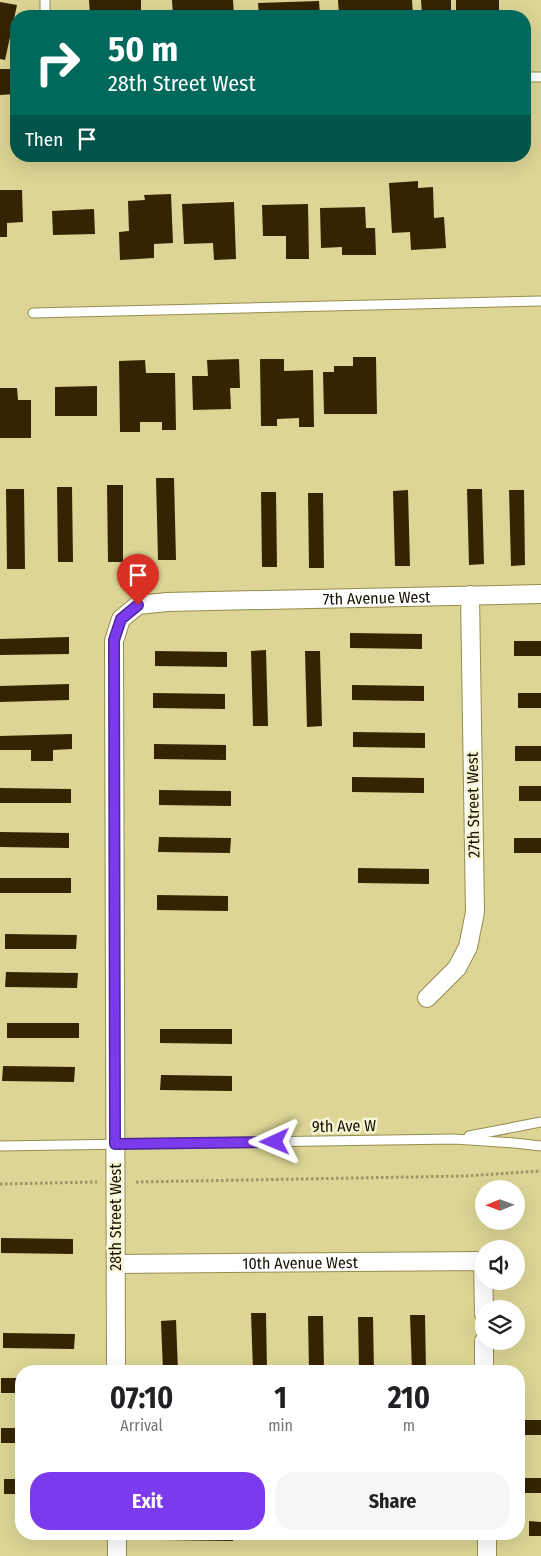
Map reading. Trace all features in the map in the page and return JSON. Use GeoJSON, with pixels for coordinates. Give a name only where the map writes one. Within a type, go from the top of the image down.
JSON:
{"type":"FeatureCollection","features":[{"type":"Feature","properties":{"kind":"street","name":"7th Avenue West"},"geometry":{"type":"LineString","coordinates":[[212,601],[541,594]]}},
{"type":"Feature","properties":{"kind":"street","name":"27th Street West"},"geometry":{"type":"LineString","coordinates":[[427,998],[457,968],[468,947],[475,912],[470,595]]}},
{"type":"Feature","properties":{"kind":"street","name":"28th Street West"},"geometry":{"type":"LineString","coordinates":[[116,1365],[114,640],[121,619],[138,605],[212,601]]}},
{"type":"Feature","properties":{"kind":"street","name":"10th Avenue West"},"geometry":{"type":"LineString","coordinates":[[116,1264],[475,1261]]}},
{"type":"Feature","properties":{"kind":"street"},"geometry":{"type":"LineString","coordinates":[[484,1350],[484,1365]]}},
{"type":"Feature","properties":{"kind":"street"},"geometry":{"type":"LineString","coordinates":[[117,1540],[117,1556]]}},
{"type":"Feature","properties":{"kind":"street"},"geometry":{"type":"LineString","coordinates":[[487,1540],[487,1556]]}},
{"type":"Feature","properties":{"kind":"lane"},"geometry":{"type":"LineString","coordinates":[[33,313],[541,301]]}},
{"type":"Feature","properties":{"kind":"lane"},"geometry":{"type":"LineString","coordinates":[[454,1139],[541,1122]]}},
{"type":"Feature","properties":{"kind":"lane"},"geometry":{"type":"LineString","coordinates":[[454,1139],[541,1146]]}},
{"type":"Feature","properties":{"kind":"lane","name":"9th Ave W"},"geometry":{"type":"LineString","coordinates":[[0,1146],[454,1139]]}},
{"type":"Feature","properties":{"kind":"path"},"geometry":{"type":"LineString","coordinates":[[0,1184],[465,1176],[541,1171]]}},
{"type":"Feature","properties":{"kind":"building"},"geometry":{"type":"Polygon","coordinates":[[[89,0],[141,0],[141,10],[90,10],[89,0]]]}},
{"type":"Feature","properties":{"kind":"building"},"geometry":{"type":"Polygon","coordinates":[[[172,0],[233,0],[234,10],[173,10],[172,0]]]}},
{"type":"Feature","properties":{"kind":"building"},"geometry":{"type":"Polygon","coordinates":[[[338,0],[412,0],[413,10],[339,10],[338,0]]]}},
{"type":"Feature","properties":{"kind":"building"},"geometry":{"type":"Polygon","coordinates":[[[421,0],[451,0],[451,10],[422,10],[421,0]]]}},
{"type":"Feature","properties":{"kind":"building"},"geometry":{"type":"Polygon","coordinates":[[[456,0],[499,0],[499,10],[456,10],[456,0]]]}},
{"type":"Feature","properties":{"kind":"building"},"geometry":{"type":"Polygon","coordinates":[[[319,1],[320,10],[259,10],[258,3],[319,1]]]}},
{"type":"Feature","properties":{"kind":"building"},"geometry":{"type":"Polygon","coordinates":[[[0,2],[17,5],[16,10],[10,10],[10,37],[5,60],[0,59],[0,2]]]}},
{"type":"Feature","properties":{"kind":"building"},"geometry":{"type":"Polygon","coordinates":[[[0,69],[10,69],[10,94],[0,95],[0,69]]]}},
{"type":"Feature","properties":{"kind":"building"},"geometry":{"type":"Polygon","coordinates":[[[418,181],[418,188],[433,187],[434,218],[444,217],[446,248],[411,250],[410,232],[392,233],[389,183],[418,181]]]}},
{"type":"Feature","properties":{"kind":"building"},"geometry":{"type":"Polygon","coordinates":[[[0,190],[22,190],[23,222],[7,223],[7,237],[0,237],[0,190]]]}},
{"type":"Feature","properties":{"kind":"building"},"geometry":{"type":"Polygon","coordinates":[[[171,194],[173,243],[154,244],[154,258],[120,260],[119,232],[129,231],[128,201],[145,200],[144,195],[171,194]]]}},
{"type":"Feature","properties":{"kind":"building"},"geometry":{"type":"Polygon","coordinates":[[[234,202],[236,259],[214,260],[213,243],[184,244],[182,204],[234,202]]]}},
{"type":"Feature","properties":{"kind":"building"},"geometry":{"type":"Polygon","coordinates":[[[308,204],[309,259],[286,259],[286,236],[263,236],[262,205],[308,204]]]}},
{"type":"Feature","properties":{"kind":"building"},"geometry":{"type":"Polygon","coordinates":[[[365,207],[366,228],[375,228],[376,255],[342,255],[342,247],[321,248],[320,208],[365,207]]]}},
{"type":"Feature","properties":{"kind":"building"},"geometry":{"type":"Polygon","coordinates":[[[94,209],[95,234],[53,235],[52,211],[94,209]]]}},
{"type":"Feature","properties":{"kind":"building"},"geometry":{"type":"Polygon","coordinates":[[[353,357],[376,357],[377,414],[324,414],[323,372],[334,372],[334,366],[353,366],[353,357]]]}},
{"type":"Feature","properties":{"kind":"building"},"geometry":{"type":"Polygon","coordinates":[[[239,359],[240,388],[230,388],[231,409],[193,410],[192,376],[208,376],[207,360],[239,359]]]}},
{"type":"Feature","properties":{"kind":"building"},"geometry":{"type":"Polygon","coordinates":[[[260,359],[284,359],[284,371],[313,370],[314,427],[299,427],[299,418],[277,419],[277,426],[261,426],[260,359]]]}},
{"type":"Feature","properties":{"kind":"building"},"geometry":{"type":"Polygon","coordinates":[[[145,360],[146,373],[175,373],[176,430],[162,430],[162,422],[140,422],[140,432],[120,432],[119,361],[145,360]]]}},
{"type":"Feature","properties":{"kind":"building"},"geometry":{"type":"Polygon","coordinates":[[[97,386],[97,416],[55,416],[55,387],[97,386]]]}},
{"type":"Feature","properties":{"kind":"building"},"geometry":{"type":"Polygon","coordinates":[[[0,388],[17,388],[18,400],[31,400],[31,438],[0,438],[0,388]]]}},
{"type":"Feature","properties":{"kind":"building"},"geometry":{"type":"Polygon","coordinates":[[[156,478],[174,478],[176,560],[158,560],[156,478]]]}},
{"type":"Feature","properties":{"kind":"building"},"geometry":{"type":"Polygon","coordinates":[[[107,485],[123,485],[123,562],[108,562],[107,485]]]}},
{"type":"Feature","properties":{"kind":"building"},"geometry":{"type":"Polygon","coordinates":[[[57,487],[72,487],[73,562],[58,562],[57,487]]]}},
{"type":"Feature","properties":{"kind":"building"},"geometry":{"type":"Polygon","coordinates":[[[6,489],[24,489],[25,569],[7,569],[6,489]]]}},
{"type":"Feature","properties":{"kind":"building"},"geometry":{"type":"Polygon","coordinates":[[[467,489],[482,489],[484,564],[469,565],[467,489]]]}},
{"type":"Feature","properties":{"kind":"building"},"geometry":{"type":"Polygon","coordinates":[[[408,490],[410,566],[395,566],[393,491],[408,490]]]}},
{"type":"Feature","properties":{"kind":"building"},"geometry":{"type":"Polygon","coordinates":[[[509,490],[524,490],[525,565],[511,566],[509,490]]]}},
{"type":"Feature","properties":{"kind":"building"},"geometry":{"type":"Polygon","coordinates":[[[261,492],[276,492],[277,567],[262,567],[261,492]]]}},
{"type":"Feature","properties":{"kind":"building"},"geometry":{"type":"Polygon","coordinates":[[[308,493],[323,493],[324,568],[309,568],[308,493]]]}},
{"type":"Feature","properties":{"kind":"building"},"geometry":{"type":"Polygon","coordinates":[[[350,633],[422,634],[422,649],[350,648],[350,633]]]}},
{"type":"Feature","properties":{"kind":"building"},"geometry":{"type":"Polygon","coordinates":[[[69,637],[69,654],[0,655],[0,639],[69,637]]]}},
{"type":"Feature","properties":{"kind":"building"},"geometry":{"type":"Polygon","coordinates":[[[514,641],[541,641],[541,656],[514,656],[514,641]]]}},
{"type":"Feature","properties":{"kind":"building"},"geometry":{"type":"Polygon","coordinates":[[[266,650],[268,726],[253,726],[251,651],[266,650]]]}},
{"type":"Feature","properties":{"kind":"building"},"geometry":{"type":"Polygon","coordinates":[[[155,651],[227,652],[227,667],[155,666],[155,651]]]}},
{"type":"Feature","properties":{"kind":"building"},"geometry":{"type":"Polygon","coordinates":[[[305,651],[320,651],[322,726],[307,727],[305,651]]]}},
{"type":"Feature","properties":{"kind":"building"},"geometry":{"type":"Polygon","coordinates":[[[69,684],[69,700],[0,702],[0,686],[69,684]]]}},
{"type":"Feature","properties":{"kind":"building"},"geometry":{"type":"Polygon","coordinates":[[[352,685],[424,686],[424,701],[352,700],[352,685]]]}},
{"type":"Feature","properties":{"kind":"building"},"geometry":{"type":"Polygon","coordinates":[[[153,693],[225,694],[225,709],[153,708],[153,693]]]}},
{"type":"Feature","properties":{"kind":"building"},"geometry":{"type":"Polygon","coordinates":[[[518,693],[541,693],[541,708],[518,708],[518,693]]]}},
{"type":"Feature","properties":{"kind":"building"},"geometry":{"type":"Polygon","coordinates":[[[353,732],[425,733],[425,748],[353,747],[353,732]]]}},
{"type":"Feature","properties":{"kind":"building"},"geometry":{"type":"Polygon","coordinates":[[[72,734],[72,749],[53,750],[53,761],[31,761],[31,750],[0,750],[0,736],[72,734]]]}},
{"type":"Feature","properties":{"kind":"building"},"geometry":{"type":"Polygon","coordinates":[[[154,744],[226,745],[226,760],[154,759],[154,744]]]}},
{"type":"Feature","properties":{"kind":"building"},"geometry":{"type":"Polygon","coordinates":[[[515,746],[541,746],[541,761],[515,761],[515,746]]]}},
{"type":"Feature","properties":{"kind":"building"},"geometry":{"type":"Polygon","coordinates":[[[352,777],[424,778],[424,793],[352,792],[352,777]]]}},
{"type":"Feature","properties":{"kind":"building"},"geometry":{"type":"Polygon","coordinates":[[[519,786],[541,786],[541,801],[519,801],[519,786]]]}},
{"type":"Feature","properties":{"kind":"building"},"geometry":{"type":"Polygon","coordinates":[[[0,788],[71,789],[71,803],[0,803],[0,788]]]}},
{"type":"Feature","properties":{"kind":"building"},"geometry":{"type":"Polygon","coordinates":[[[159,790],[231,791],[231,806],[159,805],[159,790]]]}},
{"type":"Feature","properties":{"kind":"building"},"geometry":{"type":"Polygon","coordinates":[[[0,832],[69,833],[69,848],[0,847],[0,832]]]}},
{"type":"Feature","properties":{"kind":"building"},"geometry":{"type":"Polygon","coordinates":[[[159,837],[231,838],[230,853],[158,852],[159,837]]]}},
{"type":"Feature","properties":{"kind":"building"},"geometry":{"type":"Polygon","coordinates":[[[514,838],[541,838],[541,853],[514,853],[514,838]]]}},
{"type":"Feature","properties":{"kind":"building"},"geometry":{"type":"Polygon","coordinates":[[[358,868],[429,869],[429,884],[358,883],[358,868]]]}},
{"type":"Feature","properties":{"kind":"building"},"geometry":{"type":"Polygon","coordinates":[[[0,878],[71,878],[71,893],[0,893],[0,878]]]}},
{"type":"Feature","properties":{"kind":"building"},"geometry":{"type":"Polygon","coordinates":[[[157,895],[228,896],[228,911],[157,910],[157,895]]]}},
{"type":"Feature","properties":{"kind":"building"},"geometry":{"type":"Polygon","coordinates":[[[5,934],[77,935],[76,949],[5,949],[5,934]]]}},
{"type":"Feature","properties":{"kind":"building"},"geometry":{"type":"Polygon","coordinates":[[[6,972],[78,973],[77,988],[5,987],[6,972]]]}},
{"type":"Feature","properties":{"kind":"building"},"geometry":{"type":"Polygon","coordinates":[[[7,1023],[79,1023],[79,1038],[7,1038],[7,1023]]]}},
{"type":"Feature","properties":{"kind":"building"},"geometry":{"type":"Polygon","coordinates":[[[160,1029],[232,1029],[232,1044],[160,1043],[160,1029]]]}},
{"type":"Feature","properties":{"kind":"building"},"geometry":{"type":"Polygon","coordinates":[[[3,1066],[75,1067],[74,1082],[2,1081],[3,1066]]]}},
{"type":"Feature","properties":{"kind":"building"},"geometry":{"type":"Polygon","coordinates":[[[161,1075],[232,1076],[232,1091],[160,1090],[161,1075]]]}},
{"type":"Feature","properties":{"kind":"building"},"geometry":{"type":"Polygon","coordinates":[[[1,1238],[73,1239],[73,1254],[1,1253],[1,1238]]]}},
{"type":"Feature","properties":{"kind":"building"},"geometry":{"type":"Polygon","coordinates":[[[251,1313],[266,1313],[267,1365],[253,1365],[251,1313]]]}},
{"type":"Feature","properties":{"kind":"building"},"geometry":{"type":"Polygon","coordinates":[[[410,1315],[425,1315],[426,1365],[412,1365],[410,1315]]]}},
{"type":"Feature","properties":{"kind":"building"},"geometry":{"type":"Polygon","coordinates":[[[308,1316],[323,1316],[324,1365],[309,1365],[308,1316]]]}},
{"type":"Feature","properties":{"kind":"building"},"geometry":{"type":"Polygon","coordinates":[[[358,1317],[373,1317],[374,1365],[359,1365],[358,1317]]]}},
{"type":"Feature","properties":{"kind":"building"},"geometry":{"type":"Polygon","coordinates":[[[176,1320],[178,1365],[163,1365],[161,1321],[176,1320]]]}},
{"type":"Feature","properties":{"kind":"building"},"geometry":{"type":"Polygon","coordinates":[[[3,1333],[75,1334],[74,1349],[3,1348],[3,1333]]]}},
{"type":"Feature","properties":{"kind":"building"},"geometry":{"type":"Polygon","coordinates":[[[1,1378],[15,1378],[15,1393],[1,1393],[1,1378]]]}},
{"type":"Feature","properties":{"kind":"building"},"geometry":{"type":"Polygon","coordinates":[[[525,1420],[541,1420],[541,1435],[525,1435],[525,1420]]]}},
{"type":"Feature","properties":{"kind":"building"},"geometry":{"type":"Polygon","coordinates":[[[1,1428],[15,1428],[15,1443],[1,1443],[1,1428]]]}},
{"type":"Feature","properties":{"kind":"building"},"geometry":{"type":"Polygon","coordinates":[[[525,1478],[541,1478],[541,1493],[525,1493],[525,1478]]]}},
{"type":"Feature","properties":{"kind":"building"},"geometry":{"type":"Polygon","coordinates":[[[4,1479],[15,1479],[15,1494],[4,1494],[4,1479]]]}},
{"type":"Feature","properties":{"kind":"building"},"geometry":{"type":"Polygon","coordinates":[[[529,1521],[541,1522],[541,1536],[529,1536],[529,1521]]]}},
{"type":"Feature","properties":{"kind":"building"},"geometry":{"type":"Polygon","coordinates":[[[162,1540],[233,1540],[233,1541],[162,1540]]]}},
{"type":"Feature","properties":{"kind":"route"},"geometry":{"type":"LineString","coordinates":[[138,605],[121,619],[114,640],[115,1144],[275,1142]]}}]}
